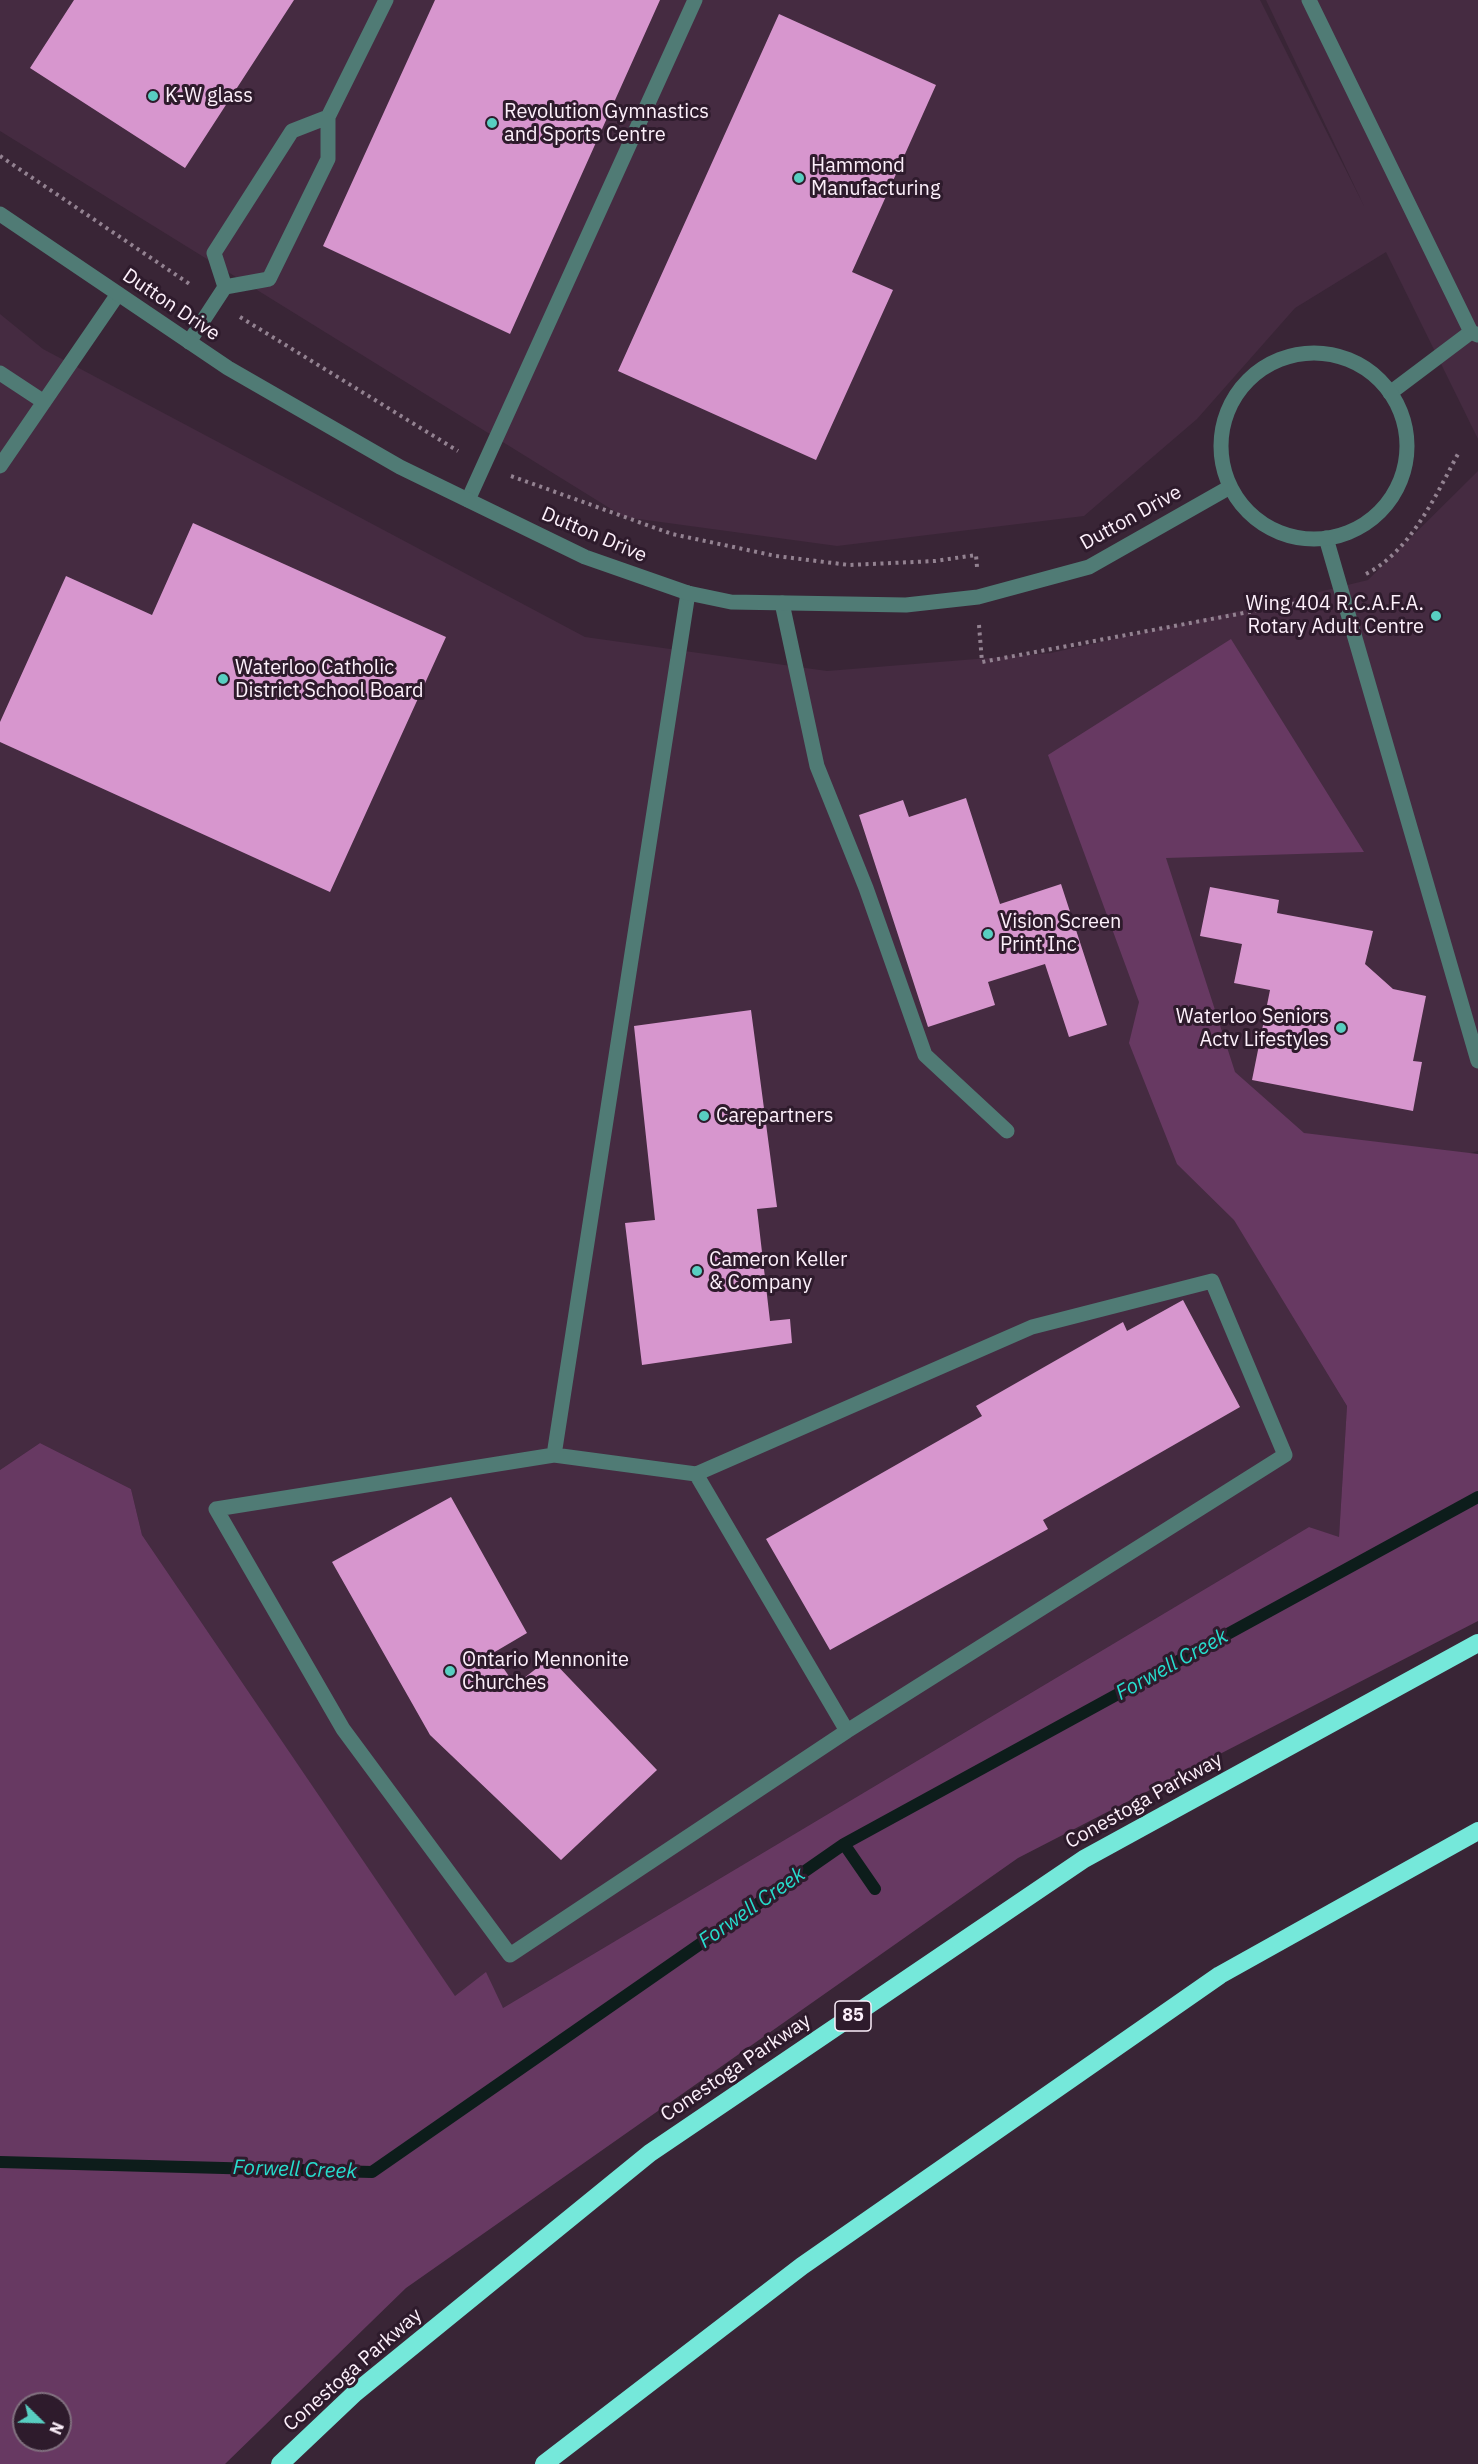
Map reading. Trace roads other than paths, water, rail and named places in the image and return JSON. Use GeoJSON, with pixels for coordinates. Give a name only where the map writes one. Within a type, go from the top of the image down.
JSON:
{"type":"FeatureCollection","features":[{"type":"Feature","properties":{"kind":"highway","name":"Conestoga Parkway"},"geometry":{"type":"LineString","coordinates":[[280,2464],[355,2393],[669,2140],[1084,1859],[1478,1643]]}},
{"type":"Feature","properties":{"kind":"highway"},"geometry":{"type":"LineString","coordinates":[[544,2464],[802,2266],[1220,1975],[1478,1831]]}},
{"type":"Feature","properties":{"kind":"street"},"geometry":{"type":"LineString","coordinates":[[189,342],[225,287],[269,279],[328,159],[328,117],[386,0]]}},
{"type":"Feature","properties":{"kind":"street"},"geometry":{"type":"LineString","coordinates":[[468,500],[695,0]]}},
{"type":"Feature","properties":{"kind":"street"},"geometry":{"type":"LineString","coordinates":[[1309,0],[1474,333],[1390,393]]}},
{"type":"Feature","properties":{"kind":"street"},"geometry":{"type":"LineString","coordinates":[[225,287],[213,253],[292,131],[328,117]]}},
{"type":"Feature","properties":{"kind":"street","name":"Dutton Drive"},"geometry":{"type":"LineString","coordinates":[[0,214],[228,369],[400,467],[585,557],[688,593],[731,602],[782,603],[906,604],[978,597],[1089,567],[1230,487]]}},
{"type":"Feature","properties":{"kind":"street"},"geometry":{"type":"LineString","coordinates":[[0,466],[118,294]]}},
{"type":"Feature","properties":{"kind":"street"},"geometry":{"type":"LineString","coordinates":[[1330,354],[1354,362],[1374,375],[1390,393],[1401,414],[1406,437],[1405,461],[1399,483],[1386,503],[1370,520],[1349,532],[1326,538],[1303,538],[1281,533],[1260,522],[1243,507],[1230,487],[1223,466],[1221,444],[1224,422],[1232,401],[1245,383],[1262,369],[1283,358],[1330,354]]}},
{"type":"Feature","properties":{"kind":"street"},"geometry":{"type":"LineString","coordinates":[[0,373],[44,402]]}},
{"type":"Feature","properties":{"kind":"street"},"geometry":{"type":"LineString","coordinates":[[1326,538],[1478,1061]]}},
{"type":"Feature","properties":{"kind":"street"},"geometry":{"type":"LineString","coordinates":[[554,1455],[688,593]]}},
{"type":"Feature","properties":{"kind":"street"},"geometry":{"type":"LineString","coordinates":[[782,603],[817,766],[866,888],[925,1055],[1007,1131]]}},
{"type":"Feature","properties":{"kind":"street"},"geometry":{"type":"LineString","coordinates":[[1212,1281],[1285,1455],[847,1731],[510,1955],[343,1729],[216,1509],[554,1455],[696,1474],[1032,1327],[1212,1281]]}},
{"type":"Feature","properties":{"kind":"street"},"geometry":{"type":"LineString","coordinates":[[696,1474],[847,1731]]}},
{"type":"Feature","properties":{"kind":"waterway","name":"Forwell Creek"},"geometry":{"type":"LineString","coordinates":[[0,2162],[372,2172],[844,1844],[1478,1497]]}},
{"type":"Feature","properties":{"kind":"waterway"},"geometry":{"type":"LineString","coordinates":[[844,1844],[875,1889]]}},
{"type":"Feature","properties":{"kind":"place","name":"K-W glass"},"geometry":{"type":"Point","coordinates":[153,96]}},
{"type":"Feature","properties":{"kind":"place","name":"Revolution Gymnastics and Sports Centre"},"geometry":{"type":"Point","coordinates":[492,123]}},
{"type":"Feature","properties":{"kind":"place","name":"Hammond Manufacturing"},"geometry":{"type":"Point","coordinates":[799,178]}},
{"type":"Feature","properties":{"kind":"place","name":"Wing 404 R.C.A.F.A. Rotary Adult Centre"},"geometry":{"type":"Point","coordinates":[1436,616]}},
{"type":"Feature","properties":{"kind":"place","name":"Waterloo Catholic District School Board"},"geometry":{"type":"Point","coordinates":[223,679]}},
{"type":"Feature","properties":{"kind":"place","name":"Vision Screen Print Inc"},"geometry":{"type":"Point","coordinates":[988,934]}},
{"type":"Feature","properties":{"kind":"place","name":"Waterloo Seniors Actv Lifestyles"},"geometry":{"type":"Point","coordinates":[1341,1028]}},
{"type":"Feature","properties":{"kind":"place","name":"Carepartners"},"geometry":{"type":"Point","coordinates":[704,1116]}},
{"type":"Feature","properties":{"kind":"place","name":"Cameron Keller & Company"},"geometry":{"type":"Point","coordinates":[697,1271]}},
{"type":"Feature","properties":{"kind":"place","name":"Ontario Mennonite Churches"},"geometry":{"type":"Point","coordinates":[450,1671]}}]}
